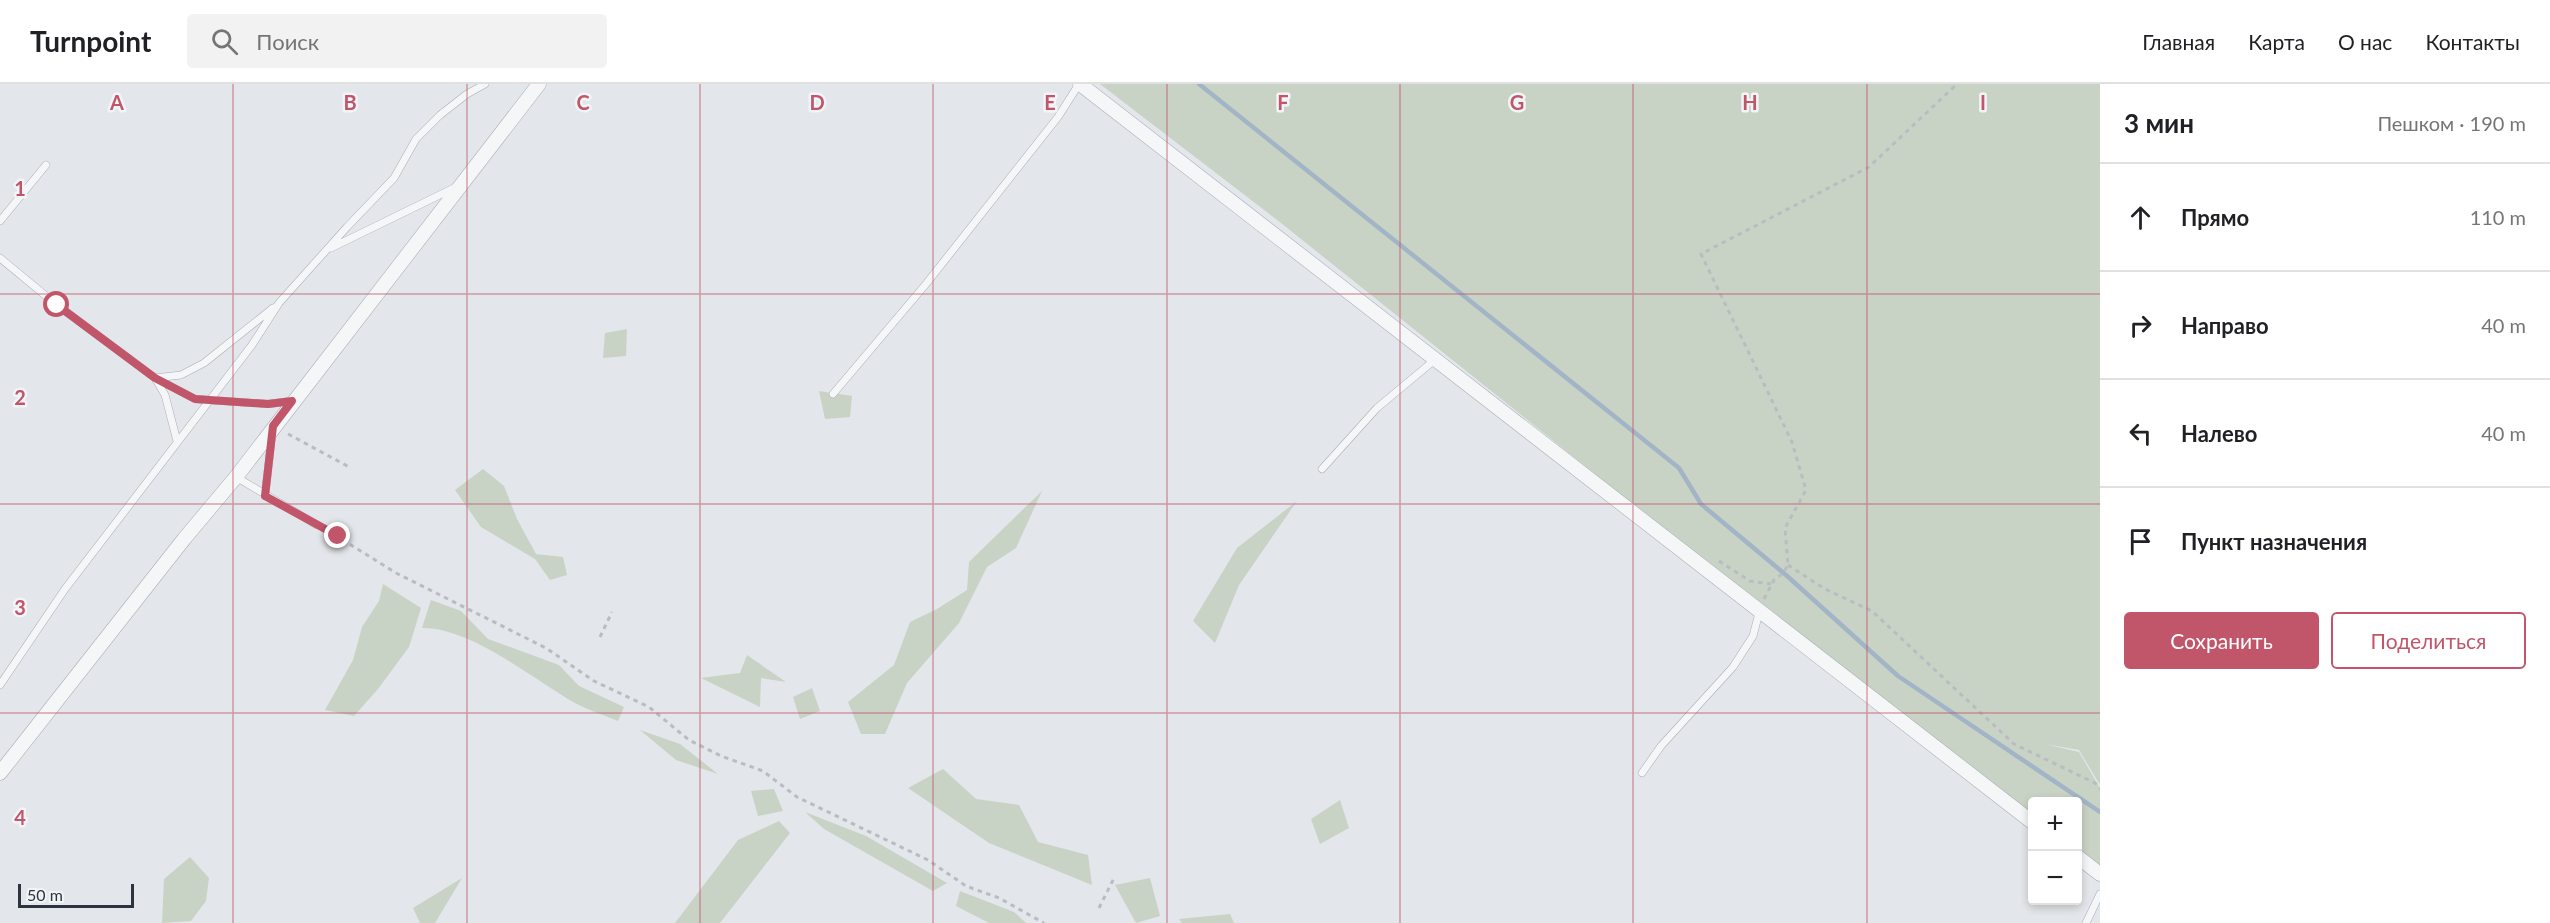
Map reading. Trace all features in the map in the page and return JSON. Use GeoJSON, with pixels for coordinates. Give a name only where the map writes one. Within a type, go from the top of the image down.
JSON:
{"type":"FeatureCollection","features":[{"type":"Feature","properties":{"kind":"street"},"geometry":{"type":"LineString","coordinates":[[0,773],[177,548],[236,477],[292,401],[539,84]]}},
{"type":"Feature","properties":{"kind":"street"},"geometry":{"type":"LineString","coordinates":[[1080,84],[1437,358],[1759,613],[2028,819]]}},
{"type":"Feature","properties":{"kind":"street"},"geometry":{"type":"LineString","coordinates":[[2082,860],[2100,874]]}},
{"type":"Feature","properties":{"kind":"lane"},"geometry":{"type":"LineString","coordinates":[[155,378],[181,375],[204,363],[279,303],[346,227],[394,178],[417,139],[440,115],[467,94],[485,84]]}},
{"type":"Feature","properties":{"kind":"lane"},"geometry":{"type":"LineString","coordinates":[[832,394],[934,274],[1058,117],[1080,84]]}},
{"type":"Feature","properties":{"kind":"lane"},"geometry":{"type":"LineString","coordinates":[[0,221],[46,165]]}},
{"type":"Feature","properties":{"kind":"lane"},"geometry":{"type":"LineString","coordinates":[[328,250],[461,185]]}},
{"type":"Feature","properties":{"kind":"lane"},"geometry":{"type":"LineString","coordinates":[[0,258],[57,305],[155,378],[195,399],[268,404],[292,401]]}},
{"type":"Feature","properties":{"kind":"lane"},"geometry":{"type":"LineString","coordinates":[[0,685],[65,589],[252,345],[279,303]]}},
{"type":"Feature","properties":{"kind":"lane"},"geometry":{"type":"LineString","coordinates":[[1322,469],[1377,408],[1437,358]]}},
{"type":"Feature","properties":{"kind":"lane"},"geometry":{"type":"LineString","coordinates":[[155,378],[165,395],[177,441]]}},
{"type":"Feature","properties":{"kind":"lane"},"geometry":{"type":"LineString","coordinates":[[265,496],[273,426]]}},
{"type":"Feature","properties":{"kind":"lane"},"geometry":{"type":"LineString","coordinates":[[236,477],[317,525]]}},
{"type":"Feature","properties":{"kind":"lane"},"geometry":{"type":"LineString","coordinates":[[1642,773],[1661,746],[1733,667],[1753,636],[1759,613]]}},
{"type":"Feature","properties":{"kind":"lane"},"geometry":{"type":"LineString","coordinates":[[2086,923],[2100,894]]}},
{"type":"Feature","properties":{"kind":"path"},"geometry":{"type":"LineString","coordinates":[[1774,580],[1783,573],[1788,565],[1785,528],[1806,490],[1792,442],[1701,254],[1869,167],[1957,84]]}},
{"type":"Feature","properties":{"kind":"path"},"geometry":{"type":"LineString","coordinates":[[273,426],[351,468]]}},
{"type":"Feature","properties":{"kind":"path"},"geometry":{"type":"LineString","coordinates":[[317,525],[396,573],[546,648],[594,681],[649,707],[690,740],[721,756],[763,771],[797,797],[928,860],[966,886],[999,898],[1044,923]]}},
{"type":"Feature","properties":{"kind":"path"},"geometry":{"type":"LineString","coordinates":[[1702,568],[1712,560],[1722,562],[1750,581],[1771,584]]}},
{"type":"Feature","properties":{"kind":"path"},"geometry":{"type":"LineString","coordinates":[[1788,565],[1825,589],[1872,611],[2014,744],[2095,783],[2100,789]]}},
{"type":"Feature","properties":{"kind":"path"},"geometry":{"type":"LineString","coordinates":[[600,637],[612,612]]}},
{"type":"Feature","properties":{"kind":"path"},"geometry":{"type":"LineString","coordinates":[[1099,908],[1115,876]]}},
{"type":"Feature","properties":{"kind":"green space"},"geometry":{"type":"Polygon","coordinates":[[[1100,84],[2100,84],[2100,785],[2079,750],[2045,744],[2079,752],[2100,788],[2100,868],[2082,854],[2082,797],[2028,797],[2028,813],[1645,514],[1281,223],[1100,84]]]}},
{"type":"Feature","properties":{"kind":"green space"},"geometry":{"type":"Polygon","coordinates":[[[627,329],[626,356],[603,358],[605,333],[627,329]]]}},
{"type":"Feature","properties":{"kind":"green space"},"geometry":{"type":"Polygon","coordinates":[[[819,391],[852,396],[850,417],[825,419],[819,391]]]}},
{"type":"Feature","properties":{"kind":"green space"},"geometry":{"type":"Polygon","coordinates":[[[483,469],[504,486],[517,519],[536,554],[563,557],[567,575],[550,580],[535,559],[481,527],[455,490],[483,469]]]}},
{"type":"Feature","properties":{"kind":"green space"},"geometry":{"type":"Polygon","coordinates":[[[1042,491],[1016,548],[987,567],[959,623],[907,683],[885,734],[861,734],[848,702],[894,665],[910,622],[937,609],[967,590],[969,562],[1042,491]]]}},
{"type":"Feature","properties":{"kind":"green space"},"geometry":{"type":"Polygon","coordinates":[[[1297,501],[1239,585],[1215,643],[1193,621],[1237,548],[1297,501]]]}},
{"type":"Feature","properties":{"kind":"green space"},"geometry":{"type":"Polygon","coordinates":[[[383,584],[421,608],[409,647],[378,689],[354,716],[325,710],[353,660],[362,627],[379,601],[383,584]]]}},
{"type":"Feature","properties":{"kind":"green space"},"geometry":{"type":"Polygon","coordinates":[[[431,600],[461,611],[488,639],[559,665],[579,686],[624,707],[618,721],[575,703],[480,645],[441,630],[422,628],[431,600]]]}},
{"type":"Feature","properties":{"kind":"green space"},"geometry":{"type":"Polygon","coordinates":[[[747,655],[786,682],[761,678],[760,707],[701,678],[740,673],[747,655]]]}},
{"type":"Feature","properties":{"kind":"green space"},"geometry":{"type":"Polygon","coordinates":[[[812,688],[820,711],[800,719],[793,697],[812,688]]]}},
{"type":"Feature","properties":{"kind":"green space"},"geometry":{"type":"Polygon","coordinates":[[[640,730],[680,744],[718,774],[676,760],[640,730]]]}},
{"type":"Feature","properties":{"kind":"green space"},"geometry":{"type":"Polygon","coordinates":[[[943,769],[976,799],[1019,805],[1038,842],[1088,855],[1092,885],[989,843],[908,788],[943,769]]]}},
{"type":"Feature","properties":{"kind":"green space"},"geometry":{"type":"Polygon","coordinates":[[[774,789],[783,811],[758,816],[751,791],[774,789]]]}},
{"type":"Feature","properties":{"kind":"green space"},"geometry":{"type":"Polygon","coordinates":[[[1340,800],[1349,828],[1320,844],[1311,819],[1340,800]]]}},
{"type":"Feature","properties":{"kind":"green space"},"geometry":{"type":"Polygon","coordinates":[[[805,812],[866,836],[947,883],[933,891],[824,829],[805,812]]]}},
{"type":"Feature","properties":{"kind":"green space"},"geometry":{"type":"Polygon","coordinates":[[[779,821],[790,833],[720,923],[675,923],[738,840],[779,821]]]}},
{"type":"Feature","properties":{"kind":"green space"},"geometry":{"type":"Polygon","coordinates":[[[190,857],[209,878],[206,901],[191,921],[162,923],[164,879],[190,857]]]}},
{"type":"Feature","properties":{"kind":"green space"},"geometry":{"type":"Polygon","coordinates":[[[462,878],[435,923],[420,923],[413,908],[462,878]]]}},
{"type":"Feature","properties":{"kind":"green space"},"geometry":{"type":"Polygon","coordinates":[[[1150,878],[1160,916],[1136,923],[1115,885],[1150,878]]]}},
{"type":"Feature","properties":{"kind":"green space"},"geometry":{"type":"Polygon","coordinates":[[[960,891],[1014,912],[1026,923],[989,923],[956,906],[960,891]]]}},
{"type":"Feature","properties":{"kind":"green space"},"geometry":{"type":"Polygon","coordinates":[[[1230,914],[1234,923],[1182,923],[1179,919],[1230,914]]]}},
{"type":"Feature","properties":{"kind":"waterway"},"geometry":{"type":"LineString","coordinates":[[1199,84],[1679,468],[1701,504],[1786,575],[1898,676],[2100,812]]}},
{"type":"Feature","properties":{"kind":"route"},"geometry":{"type":"LineString","coordinates":[[57,305],[155,378],[195,399],[268,404],[292,401],[273,426],[265,496],[338,536]]}}]}
